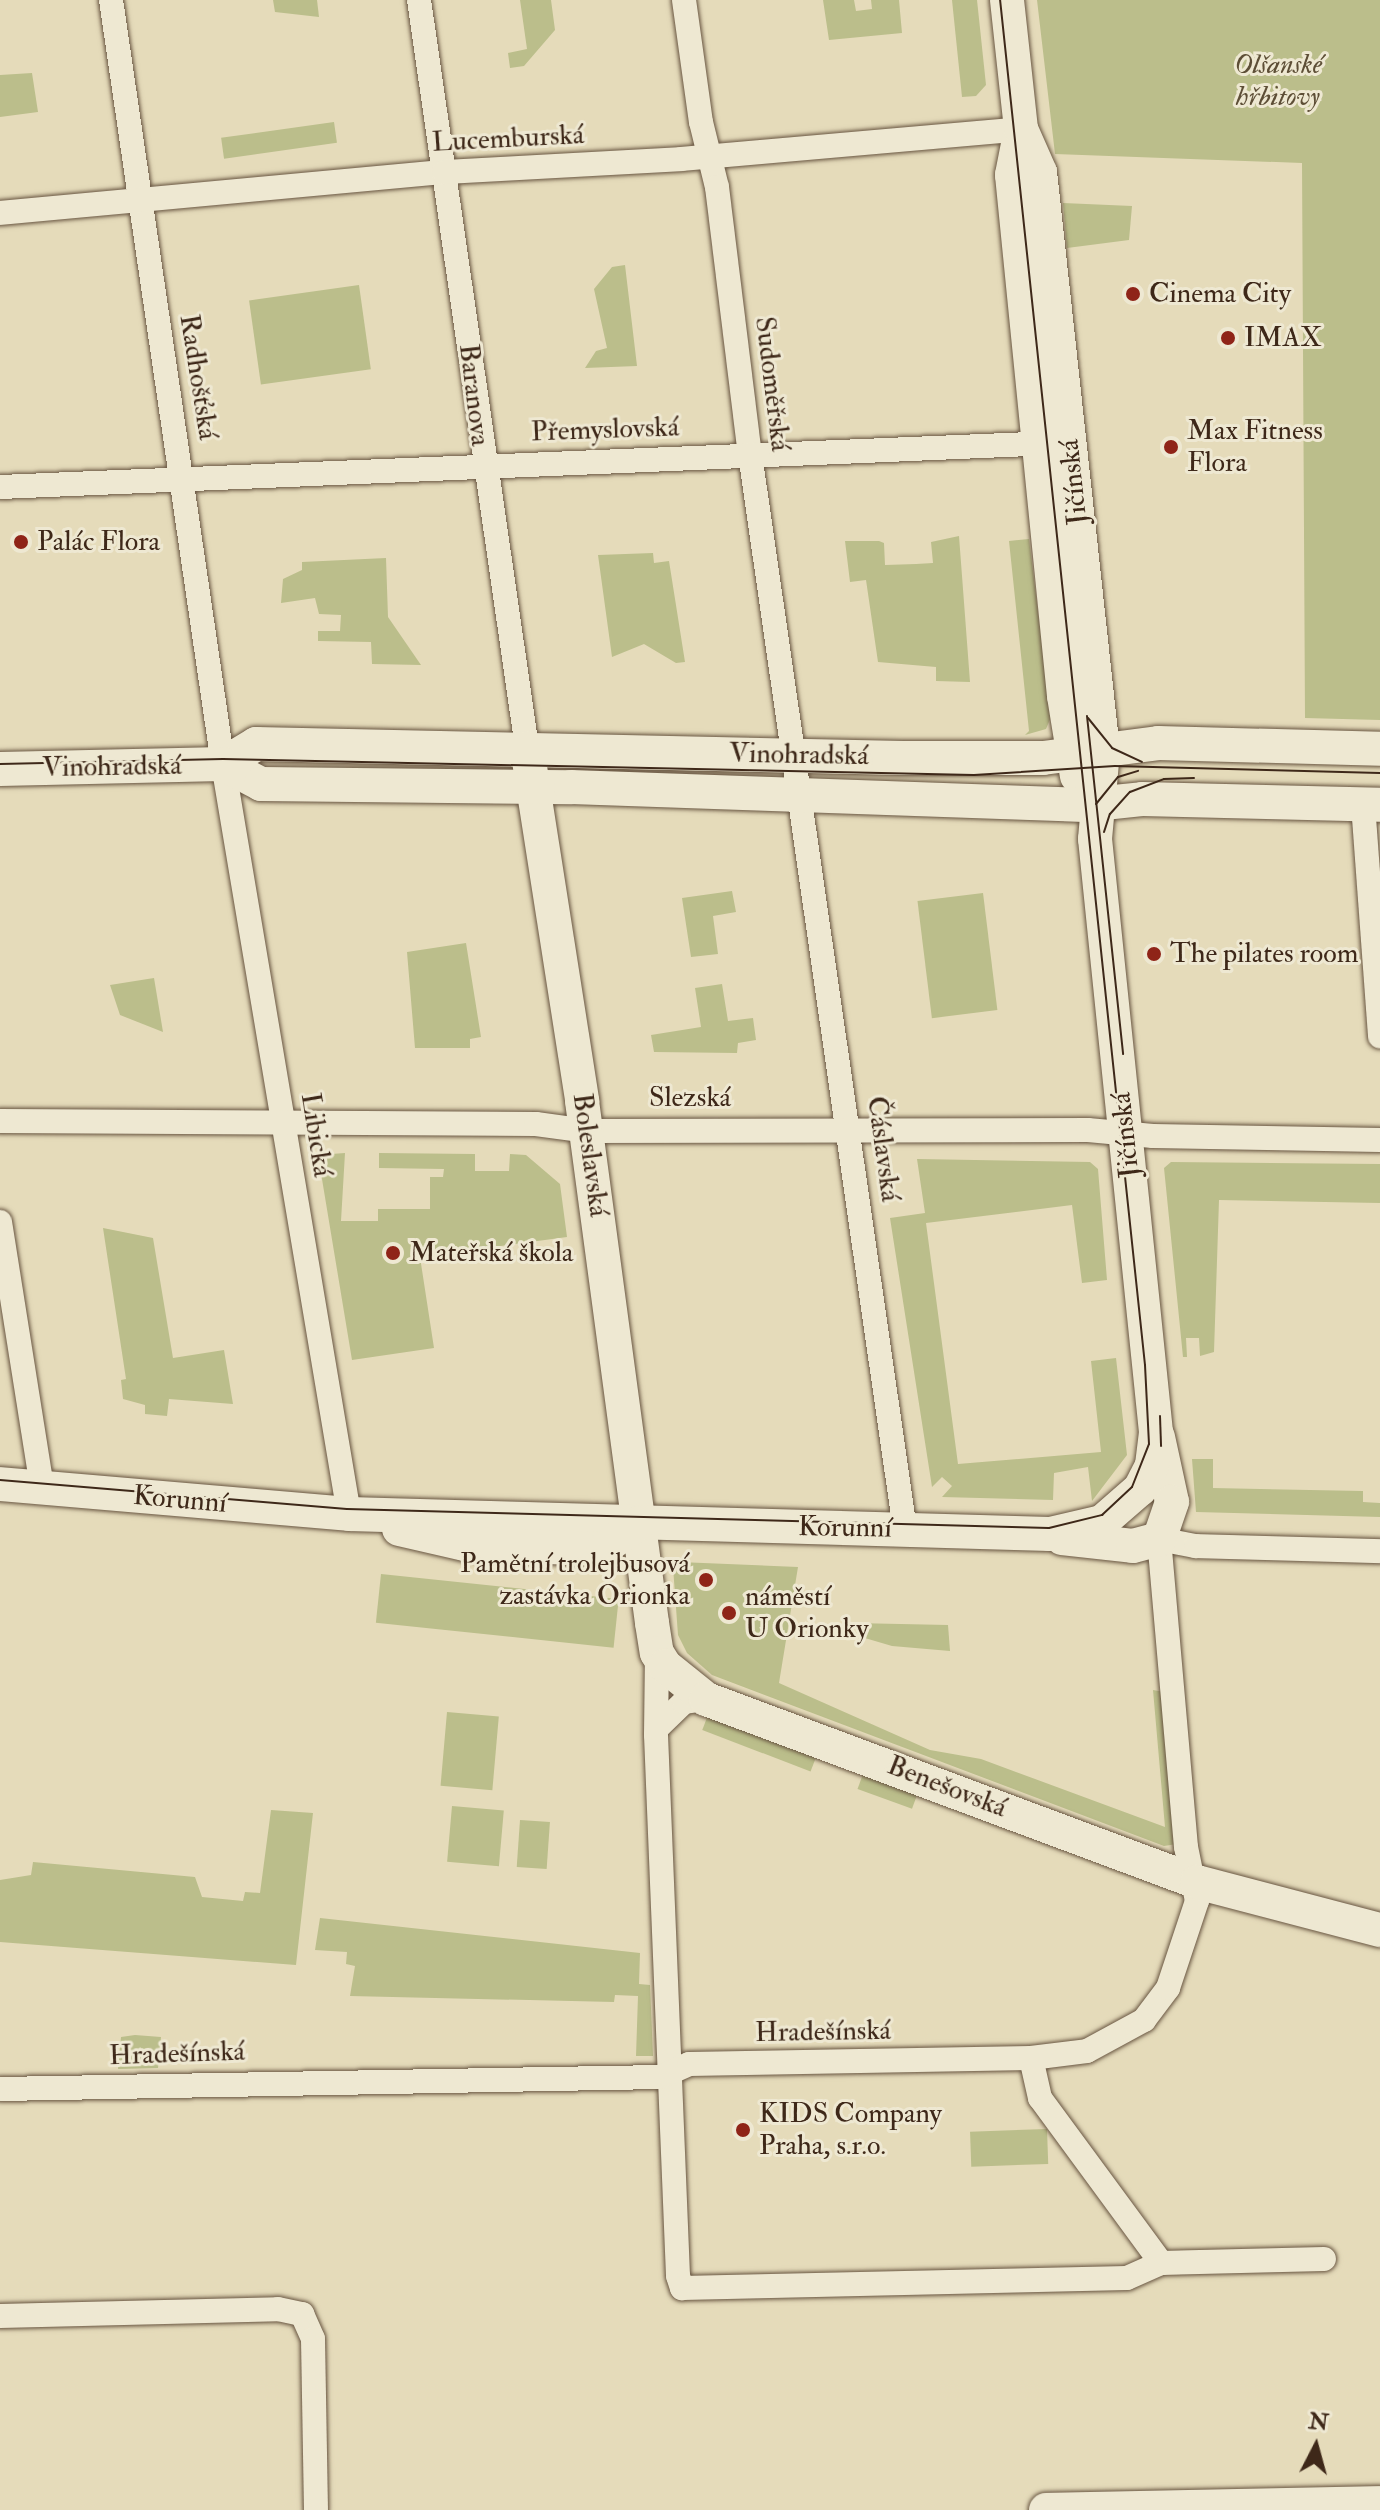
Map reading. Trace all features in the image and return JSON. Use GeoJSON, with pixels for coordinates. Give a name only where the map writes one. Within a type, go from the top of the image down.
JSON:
{"type":"FeatureCollection","features":[{"type":"Feature","properties":{"kind":"street","name":"Radhošťská"},"geometry":{"type":"LineString","coordinates":[[111,0],[223,764]]}},
{"type":"Feature","properties":{"kind":"street","name":"Baranova"},"geometry":{"type":"LineString","coordinates":[[419,0],[483,465],[534,789]]}},
{"type":"Feature","properties":{"kind":"street","name":"Sudoměřská"},"geometry":{"type":"LineString","coordinates":[[684,0],[798,776]]}},
{"type":"Feature","properties":{"kind":"street","name":"Jičínská"},"geometry":{"type":"LineString","coordinates":[[1007,0],[1021,129],[1040,172],[1054,442],[1089,753],[1090,805],[1156,1432],[1172,1502],[1159,1539]]}},
{"type":"Feature","properties":{"kind":"street","name":"Lucemburská"},"geometry":{"type":"LineString","coordinates":[[0,213],[141,197],[444,172],[708,157],[1021,129]]}},
{"type":"Feature","properties":{"kind":"street","name":"Přemyslovská"},"geometry":{"type":"LineString","coordinates":[[0,487],[1054,442]]}},
{"type":"Feature","properties":{"kind":"street","name":"Vinohradská"},"geometry":{"type":"LineString","coordinates":[[0,769],[223,764],[261,784],[534,789],[798,776],[1089,753],[1158,743],[1380,749]]}},
{"type":"Feature","properties":{"kind":"street","name":"Vinohradská"},"geometry":{"type":"LineString","coordinates":[[223,764],[256,744],[527,748],[1090,805],[1142,799],[1371,804]]}},
{"type":"Feature","properties":{"kind":"street","name":"Libická"},"geometry":{"type":"LineString","coordinates":[[223,764],[283,1122],[355,1514]]}},
{"type":"Feature","properties":{"kind":"street","name":"Čáslavská"},"geometry":{"type":"LineString","coordinates":[[798,776],[851,1128],[905,1529]]}},
{"type":"Feature","properties":{"kind":"street","name":"Boleslavská"},"geometry":{"type":"LineString","coordinates":[[534,789],[587,1131],[639,1523]]}},
{"type":"Feature","properties":{"kind":"street"},"geometry":{"type":"LineString","coordinates":[[1371,804],[1380,1036]]}},
{"type":"Feature","properties":{"kind":"street","name":"Slezská"},"geometry":{"type":"LineString","coordinates":[[0,1121],[536,1124],[587,1131],[851,1128],[1380,1140]]}},
{"type":"Feature","properties":{"kind":"street"},"geometry":{"type":"LineString","coordinates":[[0,1222],[42,1488]]}},
{"type":"Feature","properties":{"kind":"street","name":"Jičínská"},"geometry":{"type":"LineString","coordinates":[[1130,1501],[1152,1465],[1156,1432]]}},
{"type":"Feature","properties":{"kind":"street","name":"Korunní"},"geometry":{"type":"LineString","coordinates":[[0,1484],[355,1514],[1050,1534],[1106,1545],[1159,1539]]}},
{"type":"Feature","properties":{"kind":"street"},"geometry":{"type":"LineString","coordinates":[[1130,1501],[1159,1539],[1196,1546],[1380,1551]]}},
{"type":"Feature","properties":{"kind":"street","name":"Korunní"},"geometry":{"type":"LineString","coordinates":[[1050,1534],[1102,1522],[1130,1501]]}},
{"type":"Feature","properties":{"kind":"street"},"geometry":{"type":"LineString","coordinates":[[639,1523],[657,1653],[657,1728],[678,2276],[682,2288],[1127,2278],[1161,2263],[1324,2259]]}},
{"type":"Feature","properties":{"kind":"street","name":"Hradešínská"},"geometry":{"type":"LineString","coordinates":[[0,2089],[660,2077],[689,2064],[1031,2058],[1087,2051],[1144,2020],[1168,1988],[1194,1920],[1197,1882],[1186,1847],[1159,1539]]}},
{"type":"Feature","properties":{"kind":"street","name":"Benešovská"},"geometry":{"type":"LineString","coordinates":[[657,1653],[676,1679],[706,1699],[1197,1882],[1380,1930]]}},
{"type":"Feature","properties":{"kind":"street"},"geometry":{"type":"LineString","coordinates":[[657,1728],[684,1702],[706,1699]]}},
{"type":"Feature","properties":{"kind":"street"},"geometry":{"type":"LineString","coordinates":[[1031,2058],[1040,2098],[1161,2263]]}},
{"type":"Feature","properties":{"kind":"street"},"geometry":{"type":"LineString","coordinates":[[0,2316],[278,2309],[302,2314],[313,2339],[316,2510]]}},
{"type":"Feature","properties":{"kind":"street"},"geometry":{"type":"LineString","coordinates":[[1046,2510],[1370,2500]]}},
{"type":"Feature","properties":{"kind":"green space"},"geometry":{"type":"Polygon","coordinates":[[[273,0],[317,0],[319,17],[275,12],[273,0]]]}},
{"type":"Feature","properties":{"kind":"green space"},"geometry":{"type":"Polygon","coordinates":[[[520,0],[551,0],[555,30],[524,66],[510,68],[508,53],[527,49],[520,0]]]}},
{"type":"Feature","properties":{"kind":"green space"},"geometry":{"type":"Polygon","coordinates":[[[823,0],[854,0],[856,11],[872,9],[871,0],[899,0],[902,33],[829,40],[823,0]]]}},
{"type":"Feature","properties":{"kind":"green space"},"geometry":{"type":"Polygon","coordinates":[[[952,0],[977,0],[986,85],[976,96],[962,97],[952,0]]]}},
{"type":"Feature","properties":{"kind":"green space","name":"Olšanské hřbitovy"},"geometry":{"type":"Polygon","coordinates":[[[1037,0],[1380,0],[1380,720],[1305,718],[1302,163],[1055,154],[1037,0]]]}},
{"type":"Feature","properties":{"kind":"green space"},"geometry":{"type":"Polygon","coordinates":[[[32,73],[38,112],[0,117],[0,75],[32,73]]]}},
{"type":"Feature","properties":{"kind":"green space"},"geometry":{"type":"Polygon","coordinates":[[[334,122],[337,143],[224,159],[221,138],[334,122]]]}},
{"type":"Feature","properties":{"kind":"green space"},"geometry":{"type":"Polygon","coordinates":[[[1063,203],[1132,206],[1129,240],[1067,248],[1063,203]]]}},
{"type":"Feature","properties":{"kind":"green space"},"geometry":{"type":"Polygon","coordinates":[[[625,265],[637,366],[585,368],[596,351],[607,348],[594,289],[612,267],[625,265]]]}},
{"type":"Feature","properties":{"kind":"green space"},"geometry":{"type":"Polygon","coordinates":[[[359,285],[371,369],[261,385],[249,300],[359,285]]]}},
{"type":"Feature","properties":{"kind":"green space"},"geometry":{"type":"Polygon","coordinates":[[[959,536],[970,682],[936,681],[936,667],[878,662],[866,580],[850,582],[845,541],[884,543],[885,565],[916,564],[933,563],[931,542],[959,536]]]}},
{"type":"Feature","properties":{"kind":"green space"},"geometry":{"type":"Polygon","coordinates":[[[1029,539],[1051,717],[1046,729],[1025,735],[1029,731],[1009,541],[1029,539]]]}},
{"type":"Feature","properties":{"kind":"green space"},"geometry":{"type":"Polygon","coordinates":[[[653,553],[654,563],[669,561],[685,662],[676,663],[644,644],[612,657],[598,555],[653,553]]]}},
{"type":"Feature","properties":{"kind":"green space"},"geometry":{"type":"Polygon","coordinates":[[[386,558],[388,617],[421,665],[372,664],[371,642],[318,641],[318,631],[340,631],[341,615],[319,614],[315,598],[281,603],[283,579],[302,570],[302,562],[386,558]]]}},
{"type":"Feature","properties":{"kind":"green space"},"geometry":{"type":"Polygon","coordinates":[[[732,891],[736,912],[713,916],[718,954],[691,957],[682,898],[732,891]]]}},
{"type":"Feature","properties":{"kind":"green space"},"geometry":{"type":"Polygon","coordinates":[[[983,893],[997,1010],[932,1018],[917,901],[983,893]]]}},
{"type":"Feature","properties":{"kind":"green space"},"geometry":{"type":"Polygon","coordinates":[[[466,943],[481,1037],[470,1039],[470,1048],[415,1048],[407,952],[466,943]]]}},
{"type":"Feature","properties":{"kind":"green space"},"geometry":{"type":"Polygon","coordinates":[[[154,978],[163,1032],[120,1015],[110,985],[154,978]]]}},
{"type":"Feature","properties":{"kind":"green space"},"geometry":{"type":"Polygon","coordinates":[[[722,984],[728,1021],[753,1018],[756,1040],[738,1043],[737,1053],[654,1052],[651,1035],[701,1027],[695,988],[722,984]]]}},
{"type":"Feature","properties":{"kind":"green space","name":"Mateřská škola"},"geometry":{"type":"Polygon","coordinates":[[[345,1153],[341,1221],[378,1221],[378,1209],[430,1209],[430,1177],[443,1177],[444,1169],[379,1168],[379,1153],[475,1154],[475,1171],[509,1171],[510,1154],[526,1155],[560,1184],[567,1237],[420,1257],[434,1348],[352,1360],[318,1155],[345,1153]]]}},
{"type":"Feature","properties":{"kind":"green space"},"geometry":{"type":"Polygon","coordinates":[[[917,1159],[1090,1162],[1098,1169],[1107,1280],[1082,1283],[1072,1205],[926,1223],[958,1464],[1101,1452],[1091,1361],[1116,1358],[1127,1455],[1092,1501],[1088,1467],[1054,1473],[1053,1500],[942,1497],[952,1486],[942,1477],[932,1487],[890,1218],[925,1213],[917,1159]]]}},
{"type":"Feature","properties":{"kind":"green space"},"geometry":{"type":"Polygon","coordinates":[[[1171,1162],[1380,1164],[1380,1203],[1219,1200],[1214,1352],[1200,1356],[1199,1338],[1186,1338],[1187,1357],[1183,1357],[1164,1168],[1171,1162]]]}},
{"type":"Feature","properties":{"kind":"green space"},"geometry":{"type":"Polygon","coordinates":[[[103,1228],[153,1238],[173,1358],[224,1350],[233,1404],[169,1399],[167,1416],[145,1414],[145,1405],[123,1399],[121,1380],[126,1379],[103,1228]]]}},
{"type":"Feature","properties":{"kind":"green space"},"geometry":{"type":"Polygon","coordinates":[[[1192,1459],[1213,1459],[1213,1488],[1363,1491],[1363,1502],[1380,1503],[1380,1517],[1196,1512],[1192,1459]]]}},
{"type":"Feature","properties":{"kind":"green space","name":"náměstí U Orionky"},"geometry":{"type":"Polygon","coordinates":[[[679,1562],[798,1567],[779,1683],[930,1750],[981,1759],[1165,1827],[1153,1690],[1164,1692],[1177,1844],[1164,1846],[712,1675],[687,1653],[678,1635],[673,1567],[679,1562]]]}},
{"type":"Feature","properties":{"kind":"green space"},"geometry":{"type":"Polygon","coordinates":[[[381,1574],[619,1599],[614,1648],[376,1623],[381,1574]]]}},
{"type":"Feature","properties":{"kind":"green space"},"geometry":{"type":"Polygon","coordinates":[[[853,1623],[948,1625],[950,1651],[892,1646],[858,1636],[853,1623]]]}},
{"type":"Feature","properties":{"kind":"green space"},"geometry":{"type":"Polygon","coordinates":[[[447,1712],[499,1717],[492,1790],[441,1786],[447,1712]]]}},
{"type":"Feature","properties":{"kind":"green space"},"geometry":{"type":"Polygon","coordinates":[[[708,1715],[816,1757],[811,1772],[702,1730],[708,1715]]]}},
{"type":"Feature","properties":{"kind":"green space"},"geometry":{"type":"Polygon","coordinates":[[[863,1774],[918,1794],[912,1809],[858,1789],[863,1774]]]}},
{"type":"Feature","properties":{"kind":"green space"},"geometry":{"type":"Polygon","coordinates":[[[452,1806],[504,1811],[499,1866],[447,1862],[452,1806]]]}},
{"type":"Feature","properties":{"kind":"green space"},"geometry":{"type":"Polygon","coordinates":[[[271,1810],[313,1813],[296,1965],[0,1942],[0,1880],[31,1875],[33,1862],[195,1877],[202,1897],[243,1901],[245,1892],[260,1893],[271,1810]]]}},
{"type":"Feature","properties":{"kind":"green space"},"geometry":{"type":"Polygon","coordinates":[[[520,1820],[550,1822],[547,1869],[517,1867],[520,1820]]]}},
{"type":"Feature","properties":{"kind":"green space"},"geometry":{"type":"Polygon","coordinates":[[[320,1918],[640,1953],[639,1984],[650,1985],[653,2056],[636,2056],[638,1996],[615,1995],[614,2002],[350,1996],[355,1966],[346,1964],[347,1952],[315,1950],[320,1918]]]}},
{"type":"Feature","properties":{"kind":"green space"},"geometry":{"type":"Polygon","coordinates":[[[121,2037],[161,2037],[158,2068],[118,2069],[121,2037]]]}},
{"type":"Feature","properties":{"kind":"green space"},"geometry":{"type":"Polygon","coordinates":[[[1047,2129],[1048,2164],[971,2167],[970,2132],[1047,2129]]]}},
{"type":"Feature","properties":{"kind":"tram line"},"geometry":{"type":"LineString","coordinates":[[0,1480],[347,1509],[1049,1528],[1102,1515],[1132,1487],[1149,1444],[1145,1365],[1000,0]]}},
{"type":"Feature","properties":{"kind":"tram line"},"geometry":{"type":"LineString","coordinates":[[1087,716],[1123,1054]]}},
{"type":"Feature","properties":{"kind":"tram line"},"geometry":{"type":"LineString","coordinates":[[1088,718],[1112,748],[1142,762]]}},
{"type":"Feature","properties":{"kind":"tram line"},"geometry":{"type":"LineString","coordinates":[[0,764],[223,759],[974,775],[1115,766],[1380,773]]}},
{"type":"Feature","properties":{"kind":"tram line"},"geometry":{"type":"LineString","coordinates":[[1096,804],[1118,777],[1138,771]]}},
{"type":"Feature","properties":{"kind":"tram line"},"geometry":{"type":"LineString","coordinates":[[1104,832],[1110,814],[1130,792],[1164,779],[1194,778]]}},
{"type":"Feature","properties":{"kind":"tram line"},"geometry":{"type":"LineString","coordinates":[[1160,1416],[1161,1446]]}},
{"type":"Feature","properties":{"kind":"place","name":"Cinema City"},"geometry":{"type":"Point","coordinates":[1133,294]}},
{"type":"Feature","properties":{"kind":"place","name":"IMAX"},"geometry":{"type":"Point","coordinates":[1228,338]}},
{"type":"Feature","properties":{"kind":"place","name":"Max Fitness Flora"},"geometry":{"type":"Point","coordinates":[1171,447]}},
{"type":"Feature","properties":{"kind":"place","name":"Palác Flora"},"geometry":{"type":"Point","coordinates":[21,542]}},
{"type":"Feature","properties":{"kind":"place","name":"The pilates room"},"geometry":{"type":"Point","coordinates":[1154,954]}},
{"type":"Feature","properties":{"kind":"place","name":"Mateřská škola"},"geometry":{"type":"Point","coordinates":[393,1253]}},
{"type":"Feature","properties":{"kind":"place","name":"Pamětní trolejbusová zastávka Orionka"},"geometry":{"type":"Point","coordinates":[706,1580]}},
{"type":"Feature","properties":{"kind":"place","name":"náměstí U Orionky"},"geometry":{"type":"Point","coordinates":[729,1613]}},
{"type":"Feature","properties":{"kind":"place","name":"KIDS Company Praha, s.r.o."},"geometry":{"type":"Point","coordinates":[743,2130]}}]}
